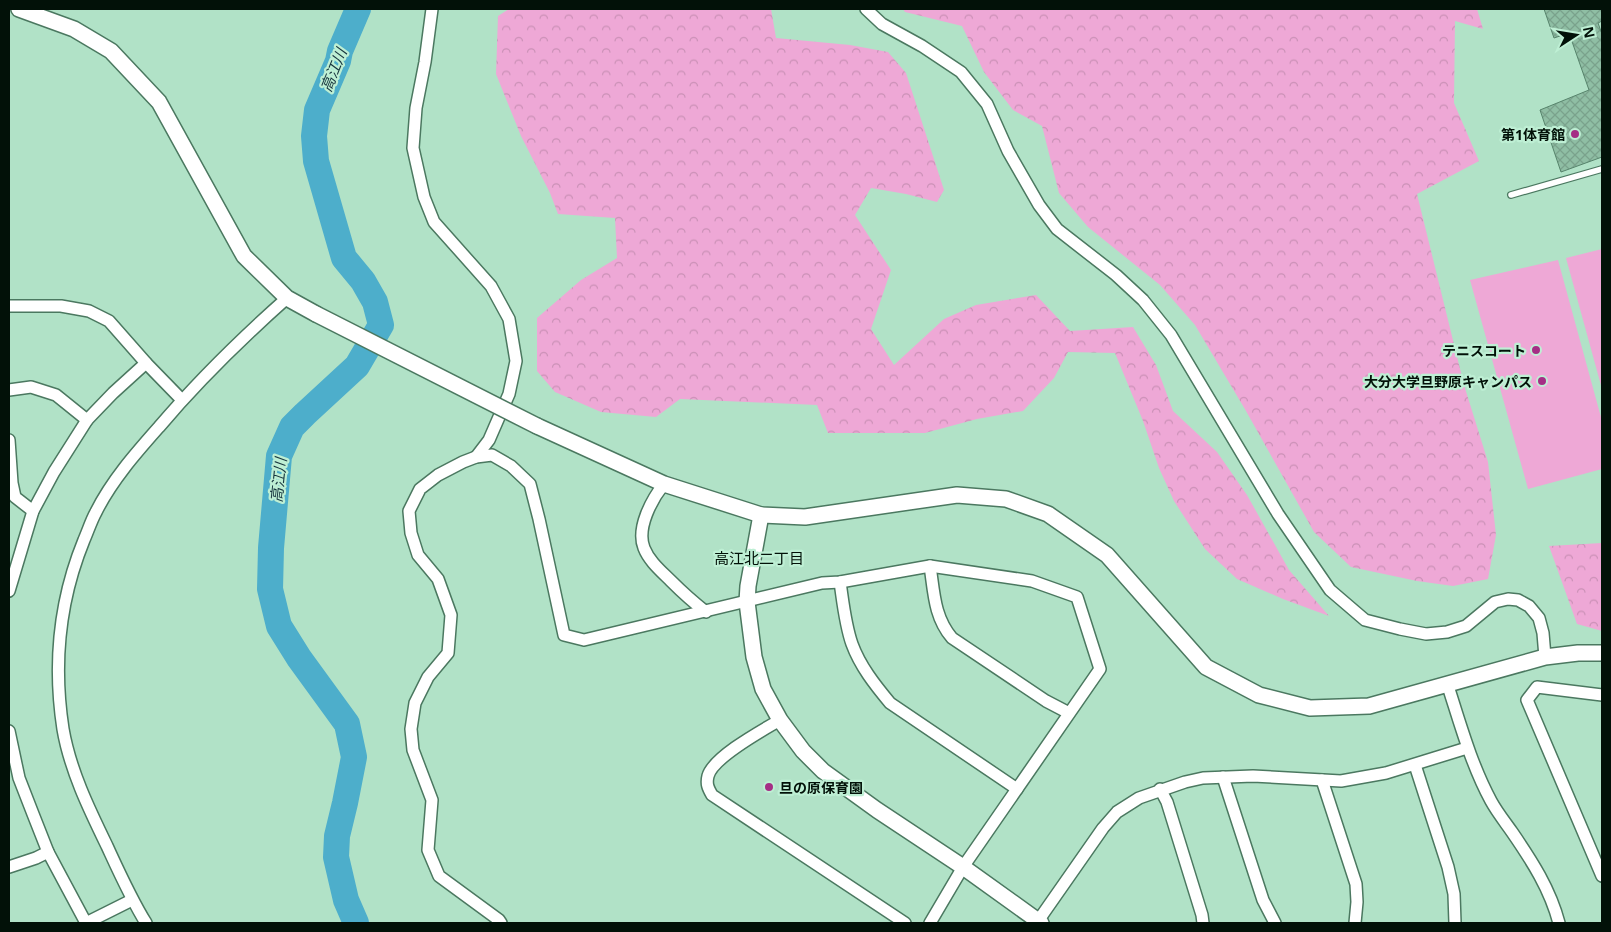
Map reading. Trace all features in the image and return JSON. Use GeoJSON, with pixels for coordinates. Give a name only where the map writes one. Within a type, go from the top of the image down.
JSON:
{"type":"FeatureCollection","features":[{"type":"Feature","properties":{"kind":"street"},"geometry":{"type":"LineString","coordinates":[[19,9],[74,29],[111,51],[159,102],[244,256],[287,298],[537,426],[664,484],[761,515],[805,517],[957,495],[1006,500],[1048,514],[1107,554],[1206,667],[1259,695],[1310,708],[1369,706],[1545,657],[1578,653],[1602,653]]}},
{"type":"Feature","properties":{"kind":"street"},"geometry":{"type":"LineString","coordinates":[[432,9],[425,62],[416,108],[414,148],[424,197],[434,222],[491,286],[509,319],[516,361],[509,394],[488,440],[476,457]]}},
{"type":"Feature","properties":{"kind":"street"},"geometry":{"type":"LineString","coordinates":[[866,9],[882,24],[922,46],[961,72],[987,104],[1008,151],[1038,206],[1057,229],[1116,275],[1143,300],[1171,335],[1278,514],[1330,590],[1365,620],[1426,634],[1447,632],[1466,626],[1495,602],[1508,599],[1518,600],[1529,606],[1539,618],[1543,634],[1545,657]]}},
{"type":"Feature","properties":{"kind":"street"},"geometry":{"type":"LineString","coordinates":[[146,923],[132,900],[84,796],[72,764],[64,730],[59,689],[58,657],[65,601],[72,570],[96,512],[117,478],[182,400],[258,324],[287,298]]}},
{"type":"Feature","properties":{"kind":"street"},"geometry":{"type":"LineString","coordinates":[[9,306],[61,306],[89,311],[109,321],[182,400]]}},
{"type":"Feature","properties":{"kind":"street"},"geometry":{"type":"LineString","coordinates":[[9,591],[33,511],[54,472],[87,420],[146,363]]}},
{"type":"Feature","properties":{"kind":"street"},"geometry":{"type":"LineString","coordinates":[[9,390],[31,387],[56,395],[87,420]]}},
{"type":"Feature","properties":{"kind":"street"},"geometry":{"type":"LineString","coordinates":[[9,440],[12,483],[15,497],[33,511]]}},
{"type":"Feature","properties":{"kind":"street"},"geometry":{"type":"LineString","coordinates":[[501,923],[439,876],[428,850],[432,800],[413,750],[411,729],[415,704],[428,677],[448,653],[451,615],[438,579],[418,554],[411,533],[409,511],[420,489],[438,475],[476,457],[492,455],[511,466],[530,484],[564,635],[584,640],[822,583],[840,582],[930,566],[1032,581],[1076,597],[1100,668],[963,867],[930,923]]}},
{"type":"Feature","properties":{"kind":"street"},"geometry":{"type":"LineString","coordinates":[[664,484],[653,498],[642,530],[643,546],[657,567],[706,612]]}},
{"type":"Feature","properties":{"kind":"street"},"geometry":{"type":"LineString","coordinates":[[761,515],[746,602],[754,657],[763,689],[780,720],[802,751],[823,770],[877,810],[963,867],[1040,922],[1092,842],[1112,817],[1138,798],[1160,789],[1203,778],[1253,776],[1341,781],[1367,777],[1415,765],[1467,748]]}},
{"type":"Feature","properties":{"kind":"street"},"geometry":{"type":"LineString","coordinates":[[930,566],[934,599],[943,628],[952,638],[1039,696],[1069,713]]}},
{"type":"Feature","properties":{"kind":"street"},"geometry":{"type":"LineString","coordinates":[[840,582],[852,644],[862,667],[875,685],[890,702],[1017,789]]}},
{"type":"Feature","properties":{"kind":"street"},"geometry":{"type":"LineString","coordinates":[[1447,683],[1467,748],[1492,802],[1546,886],[1559,923]]}},
{"type":"Feature","properties":{"kind":"street"},"geometry":{"type":"LineString","coordinates":[[1602,695],[1537,687],[1527,700],[1602,876]]}},
{"type":"Feature","properties":{"kind":"street"},"geometry":{"type":"LineString","coordinates":[[780,720],[739,745],[716,765],[709,774],[707,786],[712,795],[905,923]]}},
{"type":"Feature","properties":{"kind":"street"},"geometry":{"type":"LineString","coordinates":[[9,731],[14,780],[48,852],[86,923],[132,900]]}},
{"type":"Feature","properties":{"kind":"street"},"geometry":{"type":"LineString","coordinates":[[1415,765],[1448,867],[1454,894],[1455,923]]}},
{"type":"Feature","properties":{"kind":"street"},"geometry":{"type":"LineString","coordinates":[[1223,778],[1263,900],[1275,923]]}},
{"type":"Feature","properties":{"kind":"street"},"geometry":{"type":"LineString","coordinates":[[1322,780],[1356,884],[1355,923]]}},
{"type":"Feature","properties":{"kind":"street"},"geometry":{"type":"LineString","coordinates":[[1160,789],[1167,802],[1203,923]]}},
{"type":"Feature","properties":{"kind":"street"},"geometry":{"type":"LineString","coordinates":[[9,867],[48,852]]}},
{"type":"Feature","properties":{"kind":"lane"},"geometry":{"type":"LineString","coordinates":[[1511,195],[1602,169]]}},
{"type":"Feature","properties":{"kind":"green space"},"geometry":{"type":"Polygon","coordinates":[[[509,9],[771,9],[776,38],[850,45],[888,52],[906,73],[944,190],[937,202],[871,188],[855,215],[891,270],[871,329],[894,365],[944,319],[976,305],[1036,295],[1070,331],[1133,327],[1156,365],[1173,411],[1217,452],[1247,495],[1289,570],[1329,616],[1237,579],[1205,549],[1174,501],[1159,468],[1143,421],[1115,353],[1068,352],[1054,378],[1023,411],[977,419],[925,433],[828,433],[817,405],[680,399],[656,417],[601,412],[555,392],[537,371],[537,318],[581,280],[617,258],[615,218],[558,214],[550,193],[521,136],[496,74],[498,16],[509,9]]]}},
{"type":"Feature","properties":{"kind":"green space"},"geometry":{"type":"Polygon","coordinates":[[[903,9],[1477,9],[1483,29],[1455,21],[1454,103],[1479,161],[1417,194],[1464,385],[1488,462],[1496,535],[1488,579],[1453,586],[1417,581],[1351,567],[1314,532],[1195,325],[1160,285],[1088,227],[1059,193],[1042,126],[1013,110],[984,72],[962,26],[905,12],[903,9]]]}},
{"type":"Feature","properties":{"kind":"green space"},"geometry":{"type":"Polygon","coordinates":[[[1602,249],[1602,389],[1566,258],[1602,249]]]}},
{"type":"Feature","properties":{"kind":"green space","name":"テニスコート"},"geometry":{"type":"Polygon","coordinates":[[[1558,260],[1602,421],[1602,469],[1528,489],[1470,280],[1558,260]]]}},
{"type":"Feature","properties":{"kind":"green space"},"geometry":{"type":"Polygon","coordinates":[[[1602,543],[1602,631],[1577,624],[1549,546],[1602,543]]]}},
{"type":"Feature","properties":{"kind":"building"},"geometry":{"type":"Polygon","coordinates":[[[1544,9],[1602,9],[1602,21],[1598,23],[1602,34],[1602,157],[1561,172],[1540,110],[1589,90],[1569,33],[1554,38],[1544,9]]]}},
{"type":"Feature","properties":{"kind":"waterway","name":"高江川"},"geometry":{"type":"LineString","coordinates":[[356,923],[346,900],[336,857],[337,836],[354,757],[347,724],[299,658],[279,626],[270,589],[271,548],[279,456],[292,427],[357,366],[381,325],[375,302],[363,281],[344,258],[316,161],[314,136],[317,110],[358,9]]}},
{"type":"Feature","properties":{"kind":"place","name":"第1体育館"},"geometry":{"type":"Point","coordinates":[1575,134]}},
{"type":"Feature","properties":{"kind":"place","name":"テニスコート"},"geometry":{"type":"Point","coordinates":[1536,350]}},
{"type":"Feature","properties":{"kind":"place","name":"大分大学旦野原キャンパス"},"geometry":{"type":"Point","coordinates":[1542,381]}},
{"type":"Feature","properties":{"kind":"place","name":"旦の原保育園"},"geometry":{"type":"Point","coordinates":[769,787]}},
{"type":"Feature","properties":{"kind":"district","name":"高江北二丁目"},"geometry":{"type":"Point","coordinates":[759,558]}}]}
